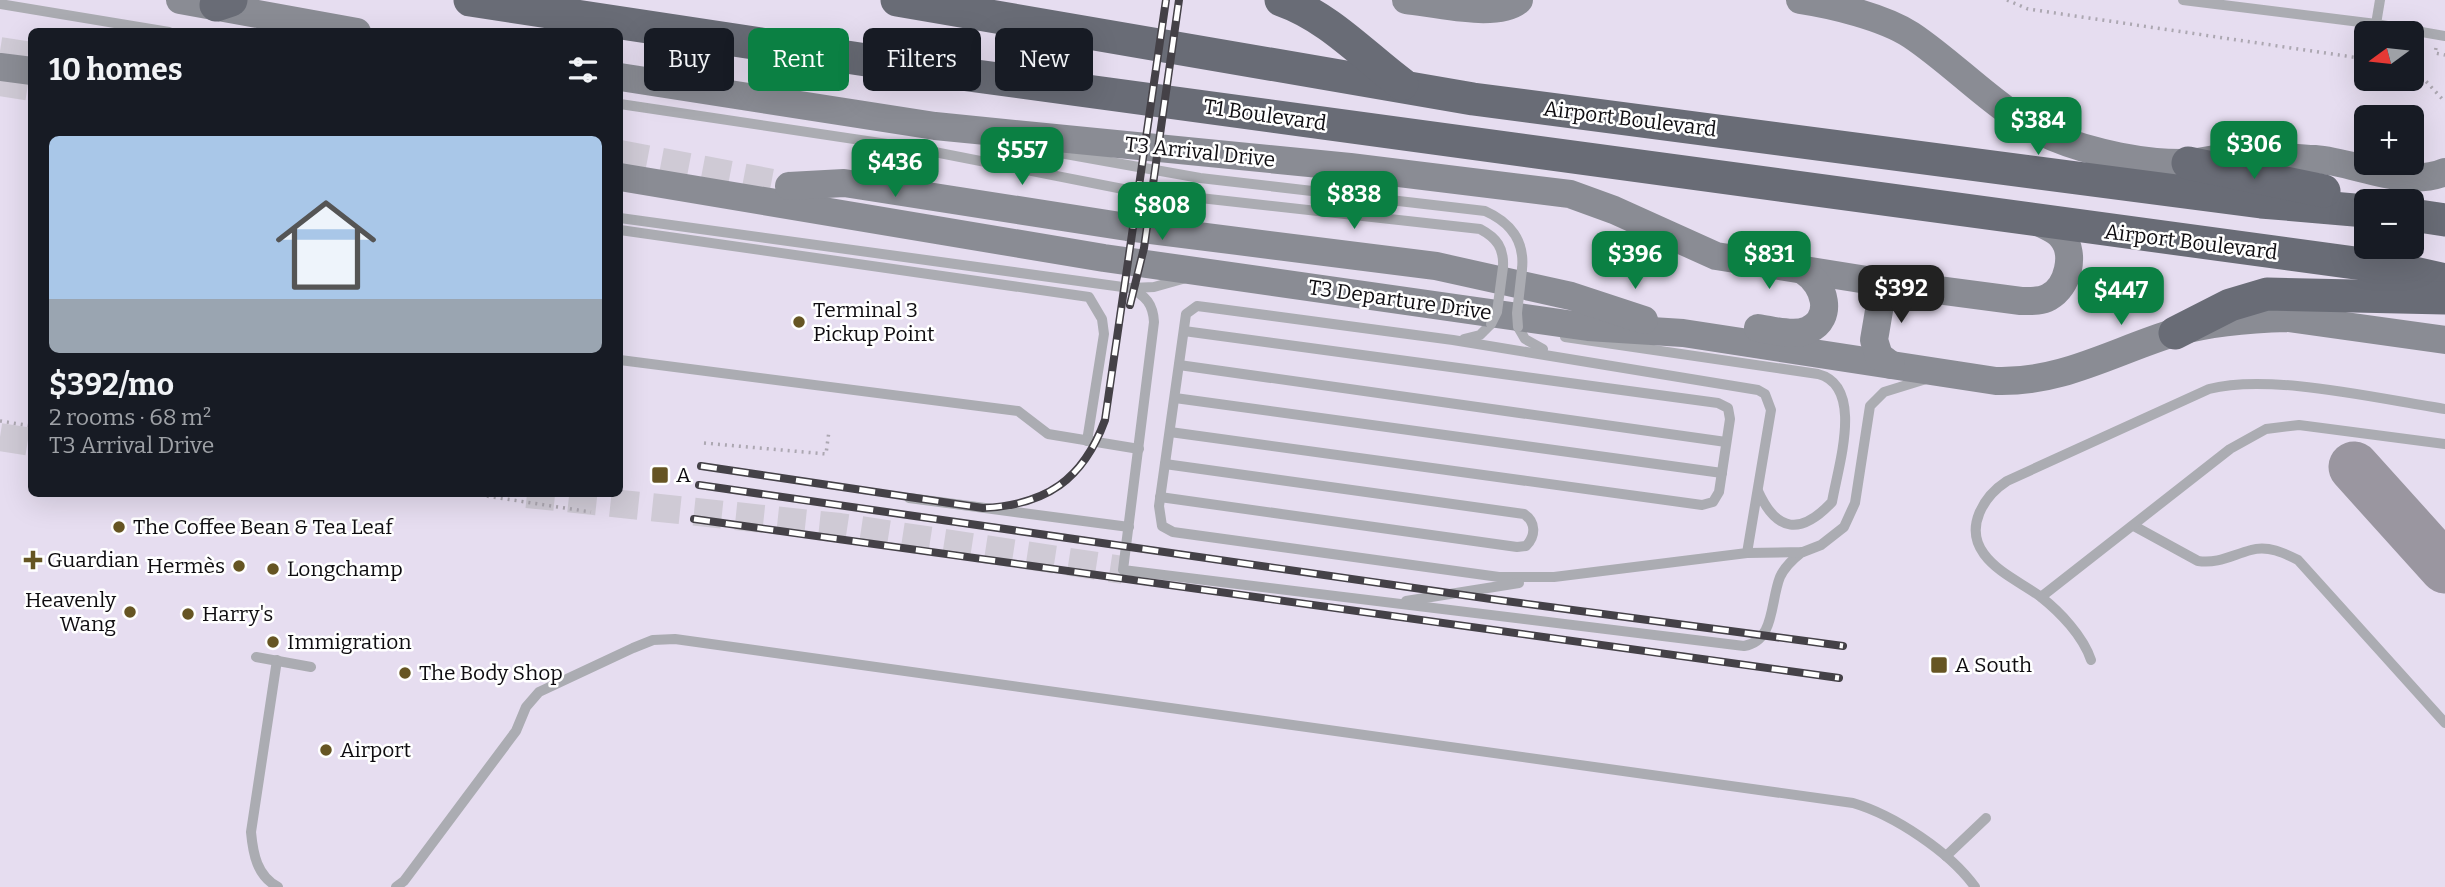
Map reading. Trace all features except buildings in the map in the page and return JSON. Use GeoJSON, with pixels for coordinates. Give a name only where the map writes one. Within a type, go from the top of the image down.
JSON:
{"type":"FeatureCollection","features":[{"type":"Feature","properties":{"kind":"highway","name":"T1 Boulevard"},"geometry":{"type":"LineString","coordinates":[[470,0],[939,71],[1520,149]]}},
{"type":"Feature","properties":{"kind":"highway","name":"Airport Boulevard"},"geometry":{"type":"LineString","coordinates":[[897,0],[1473,99],[2234,199],[2354,210]]}},
{"type":"Feature","properties":{"kind":"highway"},"geometry":{"type":"LineString","coordinates":[[1281,0],[1315,15],[1450,117],[1520,149]]}},
{"type":"Feature","properties":{"kind":"highway","name":"Airport Boulevard"},"geometry":{"type":"LineString","coordinates":[[1520,149],[2039,222],[2392,268],[2445,280]]}},
{"type":"Feature","properties":{"kind":"highway"},"geometry":{"type":"LineString","coordinates":[[2188,163],[2316,188],[2354,200]]}},
{"type":"Feature","properties":{"kind":"highway"},"geometry":{"type":"LineString","coordinates":[[2424,217],[2445,220]]}},
{"type":"Feature","properties":{"kind":"highway"},"geometry":{"type":"LineString","coordinates":[[2175,332],[2230,304],[2267,295],[2445,298]]}},
{"type":"Feature","properties":{"kind":"main road"},"geometry":{"type":"LineString","coordinates":[[180,0],[224,3],[339,28]]}},
{"type":"Feature","properties":{"kind":"main road"},"geometry":{"type":"LineString","coordinates":[[1406,0],[1495,10],[1512,6],[1519,0]]}},
{"type":"Feature","properties":{"kind":"main road"},"geometry":{"type":"LineString","coordinates":[[1800,0],[1841,4],[1908,33],[2008,111],[2052,136],[2113,155],[2188,163],[2237,156],[2319,159],[2404,176],[2441,174]]}},
{"type":"Feature","properties":{"kind":"main road"},"geometry":{"type":"LineString","coordinates":[[0,67],[28,70]]}},
{"type":"Feature","properties":{"kind":"main road","name":"T3 Arrival Drive"},"geometry":{"type":"LineString","coordinates":[[623,77],[936,126],[1350,167],[1570,194],[1614,210],[1716,256],[1805,272],[2021,300],[2038,301],[2050,296],[2066,277],[2068,246],[2057,232],[2039,222]]}},
{"type":"Feature","properties":{"kind":"main road","name":"T3 Departure Drive"},"geometry":{"type":"LineString","coordinates":[[623,178],[1104,258],[1524,323],[1690,335],[1996,381],[2035,380],[2084,368],[2175,332]]}},
{"type":"Feature","properties":{"kind":"main road"},"geometry":{"type":"LineString","coordinates":[[789,186],[844,183],[1127,227],[1436,266],[1571,296],[1690,335],[1754,328],[1806,331],[1820,319],[1824,299],[1818,281],[1805,272]]}},
{"type":"Feature","properties":{"kind":"main road"},"geometry":{"type":"LineString","coordinates":[[1891,365],[1880,356],[1874,340],[1882,293],[1892,284]]}},
{"type":"Feature","properties":{"kind":"main road"},"geometry":{"type":"LineString","coordinates":[[2175,332],[2209,325],[2288,318],[2445,340]]}},
{"type":"Feature","properties":{"kind":"lane"},"geometry":{"type":"LineString","coordinates":[[2183,0],[2354,21]]}},
{"type":"Feature","properties":{"kind":"lane"},"geometry":{"type":"LineString","coordinates":[[2376,21],[2380,0]]}},
{"type":"Feature","properties":{"kind":"lane"},"geometry":{"type":"LineString","coordinates":[[0,4],[145,28]]}},
{"type":"Feature","properties":{"kind":"lane"},"geometry":{"type":"LineString","coordinates":[[2424,32],[2445,36]]}},
{"type":"Feature","properties":{"kind":"lane"},"geometry":{"type":"LineString","coordinates":[[623,104],[914,148],[1128,190],[1480,229],[1497,241],[1502,250],[1503,267],[1497,312],[1491,324],[1480,335],[1453,340]]}},
{"type":"Feature","properties":{"kind":"lane"},"geometry":{"type":"LineString","coordinates":[[936,126],[1094,162],[1200,178],[1485,211],[1504,221],[1518,238],[1522,269],[1517,313],[1533,345],[1559,356]]}},
{"type":"Feature","properties":{"kind":"lane"},"geometry":{"type":"LineString","coordinates":[[623,218],[1130,288],[1154,287],[1189,276],[1214,274]]}},
{"type":"Feature","properties":{"kind":"lane"},"geometry":{"type":"LineString","coordinates":[[623,230],[1089,297],[1102,319],[1104,334],[1087,441]]}},
{"type":"Feature","properties":{"kind":"lane"},"geometry":{"type":"LineString","coordinates":[[1130,288],[1148,301],[1154,322],[1123,570],[1744,646],[1755,644],[1764,637],[1780,577],[1789,563],[1802,552]]}},
{"type":"Feature","properties":{"kind":"lane"},"geometry":{"type":"LineString","coordinates":[[1554,577],[1499,577],[1173,532],[1162,526],[1160,497],[1186,314],[1197,306],[1453,340],[1559,356],[1765,394],[1771,410],[1747,553]]}},
{"type":"Feature","properties":{"kind":"lane"},"geometry":{"type":"LineString","coordinates":[[1524,323],[1579,340],[1818,374],[1836,381],[1842,391],[1846,411],[1832,502],[1810,521],[1798,526],[1785,524],[1775,518],[1757,490]]}},
{"type":"Feature","properties":{"kind":"lane"},"geometry":{"type":"LineString","coordinates":[[1170,432],[1702,505],[1713,502],[1719,492],[1730,419],[1728,408],[1718,403],[1184,331]]}},
{"type":"Feature","properties":{"kind":"lane"},"geometry":{"type":"LineString","coordinates":[[623,360],[1018,411],[1048,434],[1139,449]]}},
{"type":"Feature","properties":{"kind":"lane"},"geometry":{"type":"LineString","coordinates":[[1179,365],[1726,442]]}},
{"type":"Feature","properties":{"kind":"lane"},"geometry":{"type":"LineString","coordinates":[[1395,603],[1554,577],[1747,553],[1802,552],[1821,545],[1844,527],[1855,503],[1867,418],[1876,398],[1897,386],[1947,373]]}},
{"type":"Feature","properties":{"kind":"lane"},"geometry":{"type":"LineString","coordinates":[[2091,660],[2087,646],[2041,597],[2005,573],[1983,553],[1976,527],[1980,509],[1990,492],[2007,481],[2209,389],[2233,383],[2269,383],[2445,409]]}},
{"type":"Feature","properties":{"kind":"lane"},"geometry":{"type":"LineString","coordinates":[[1175,398],[1722,473]]}},
{"type":"Feature","properties":{"kind":"lane"},"geometry":{"type":"LineString","coordinates":[[2041,597],[2230,449],[2266,429],[2299,425],[2445,444]]}},
{"type":"Feature","properties":{"kind":"lane"},"geometry":{"type":"LineString","coordinates":[[1160,497],[1517,547],[1526,546],[1531,541],[1534,526],[1531,519],[1524,514],[1165,464]]}},
{"type":"Feature","properties":{"kind":"lane"},"geometry":{"type":"LineString","coordinates":[[909,498],[1129,527]]}},
{"type":"Feature","properties":{"kind":"lane"},"geometry":{"type":"LineString","coordinates":[[2134,526],[2198,561],[2209,563],[2253,549],[2275,550],[2298,560],[2445,723]]}},
{"type":"Feature","properties":{"kind":"lane"},"geometry":{"type":"LineString","coordinates":[[396,887],[404,881],[516,731],[521,706],[559,681],[653,640],[675,639],[1107,695],[1260,721],[1853,803],[1878,811],[1946,856],[1965,872],[1975,887]]}},
{"type":"Feature","properties":{"kind":"lane"},"geometry":{"type":"LineString","coordinates":[[256,657],[311,667]]}},
{"type":"Feature","properties":{"kind":"lane"},"geometry":{"type":"LineString","coordinates":[[277,660],[251,832],[253,852],[261,872],[278,887]]}},
{"type":"Feature","properties":{"kind":"lane"},"geometry":{"type":"LineString","coordinates":[[1946,856],[1986,818]]}},
{"type":"Feature","properties":{"kind":"path"},"geometry":{"type":"LineString","coordinates":[[2007,0],[2028,9],[2354,57]]}},
{"type":"Feature","properties":{"kind":"path"},"geometry":{"type":"LineString","coordinates":[[2424,79],[2445,102]]}},
{"type":"Feature","properties":{"kind":"path"},"geometry":{"type":"LineString","coordinates":[[0,421],[28,425]]}},
{"type":"Feature","properties":{"kind":"path"},"geometry":{"type":"LineString","coordinates":[[705,443],[826,454],[829,431]]}},
{"type":"Feature","properties":{"kind":"path"},"geometry":{"type":"LineString","coordinates":[[493,497],[591,512]]}},
{"type":"Feature","properties":{"kind":"shaded area"},"geometry":{"type":"Polygon","coordinates":[[[0,0],[2445,0],[2445,887],[0,887],[0,0]]]}},
{"type":"Feature","properties":{"kind":"taxiway"},"geometry":{"type":"LineString","coordinates":[[2354,467],[2445,568]]}},
{"type":"Feature","properties":{"kind":"tunnel"},"geometry":{"type":"LineString","coordinates":[[0,51],[28,55]]}},
{"type":"Feature","properties":{"kind":"tunnel"},"geometry":{"type":"LineString","coordinates":[[0,82],[28,86]]}},
{"type":"Feature","properties":{"kind":"tunnel"},"geometry":{"type":"LineString","coordinates":[[623,155],[789,186]]}},
{"type":"Feature","properties":{"kind":"tunnel"},"geometry":{"type":"LineString","coordinates":[[0,437],[28,441]]}},
{"type":"Feature","properties":{"kind":"tunnel"},"geometry":{"type":"LineString","coordinates":[[555,497],[840,527],[1123,570]]}},
{"type":"Feature","properties":{"kind":"railway"},"geometry":{"type":"LineString","coordinates":[[701,466],[983,508],[1005,506],[1043,495],[1073,473],[1086,459],[1105,420],[1166,0]]}},
{"type":"Feature","properties":{"kind":"railway"},"geometry":{"type":"LineString","coordinates":[[1130,305],[1144,248],[1179,0]]}},
{"type":"Feature","properties":{"kind":"railway"},"geometry":{"type":"LineString","coordinates":[[699,485],[1498,600],[1843,646]]}},
{"type":"Feature","properties":{"kind":"railway"},"geometry":{"type":"LineString","coordinates":[[694,519],[1839,678]]}},
{"type":"Feature","properties":{"kind":"place","name":"Terminal 3 Pickup Point"},"geometry":{"type":"Point","coordinates":[799,322]}},
{"type":"Feature","properties":{"kind":"place","name":"A"},"geometry":{"type":"Point","coordinates":[660,475]}},
{"type":"Feature","properties":{"kind":"place","name":"The Coffee Bean & Tea Leaf"},"geometry":{"type":"Point","coordinates":[119,527]}},
{"type":"Feature","properties":{"kind":"place","name":"Guardian"},"geometry":{"type":"Point","coordinates":[33,560]}},
{"type":"Feature","properties":{"kind":"place","name":"Hermès"},"geometry":{"type":"Point","coordinates":[239,566]}},
{"type":"Feature","properties":{"kind":"place","name":"Longchamp"},"geometry":{"type":"Point","coordinates":[273,569]}},
{"type":"Feature","properties":{"kind":"place","name":"Heavenly Wang"},"geometry":{"type":"Point","coordinates":[130,612]}},
{"type":"Feature","properties":{"kind":"place","name":"Harry's"},"geometry":{"type":"Point","coordinates":[188,614]}},
{"type":"Feature","properties":{"kind":"place","name":"Immigration"},"geometry":{"type":"Point","coordinates":[273,642]}},
{"type":"Feature","properties":{"kind":"place","name":"A South"},"geometry":{"type":"Point","coordinates":[1939,665]}},
{"type":"Feature","properties":{"kind":"place","name":"The Body Shop"},"geometry":{"type":"Point","coordinates":[405,673]}},
{"type":"Feature","properties":{"kind":"place","name":"Airport"},"geometry":{"type":"Point","coordinates":[326,750]}}]}
